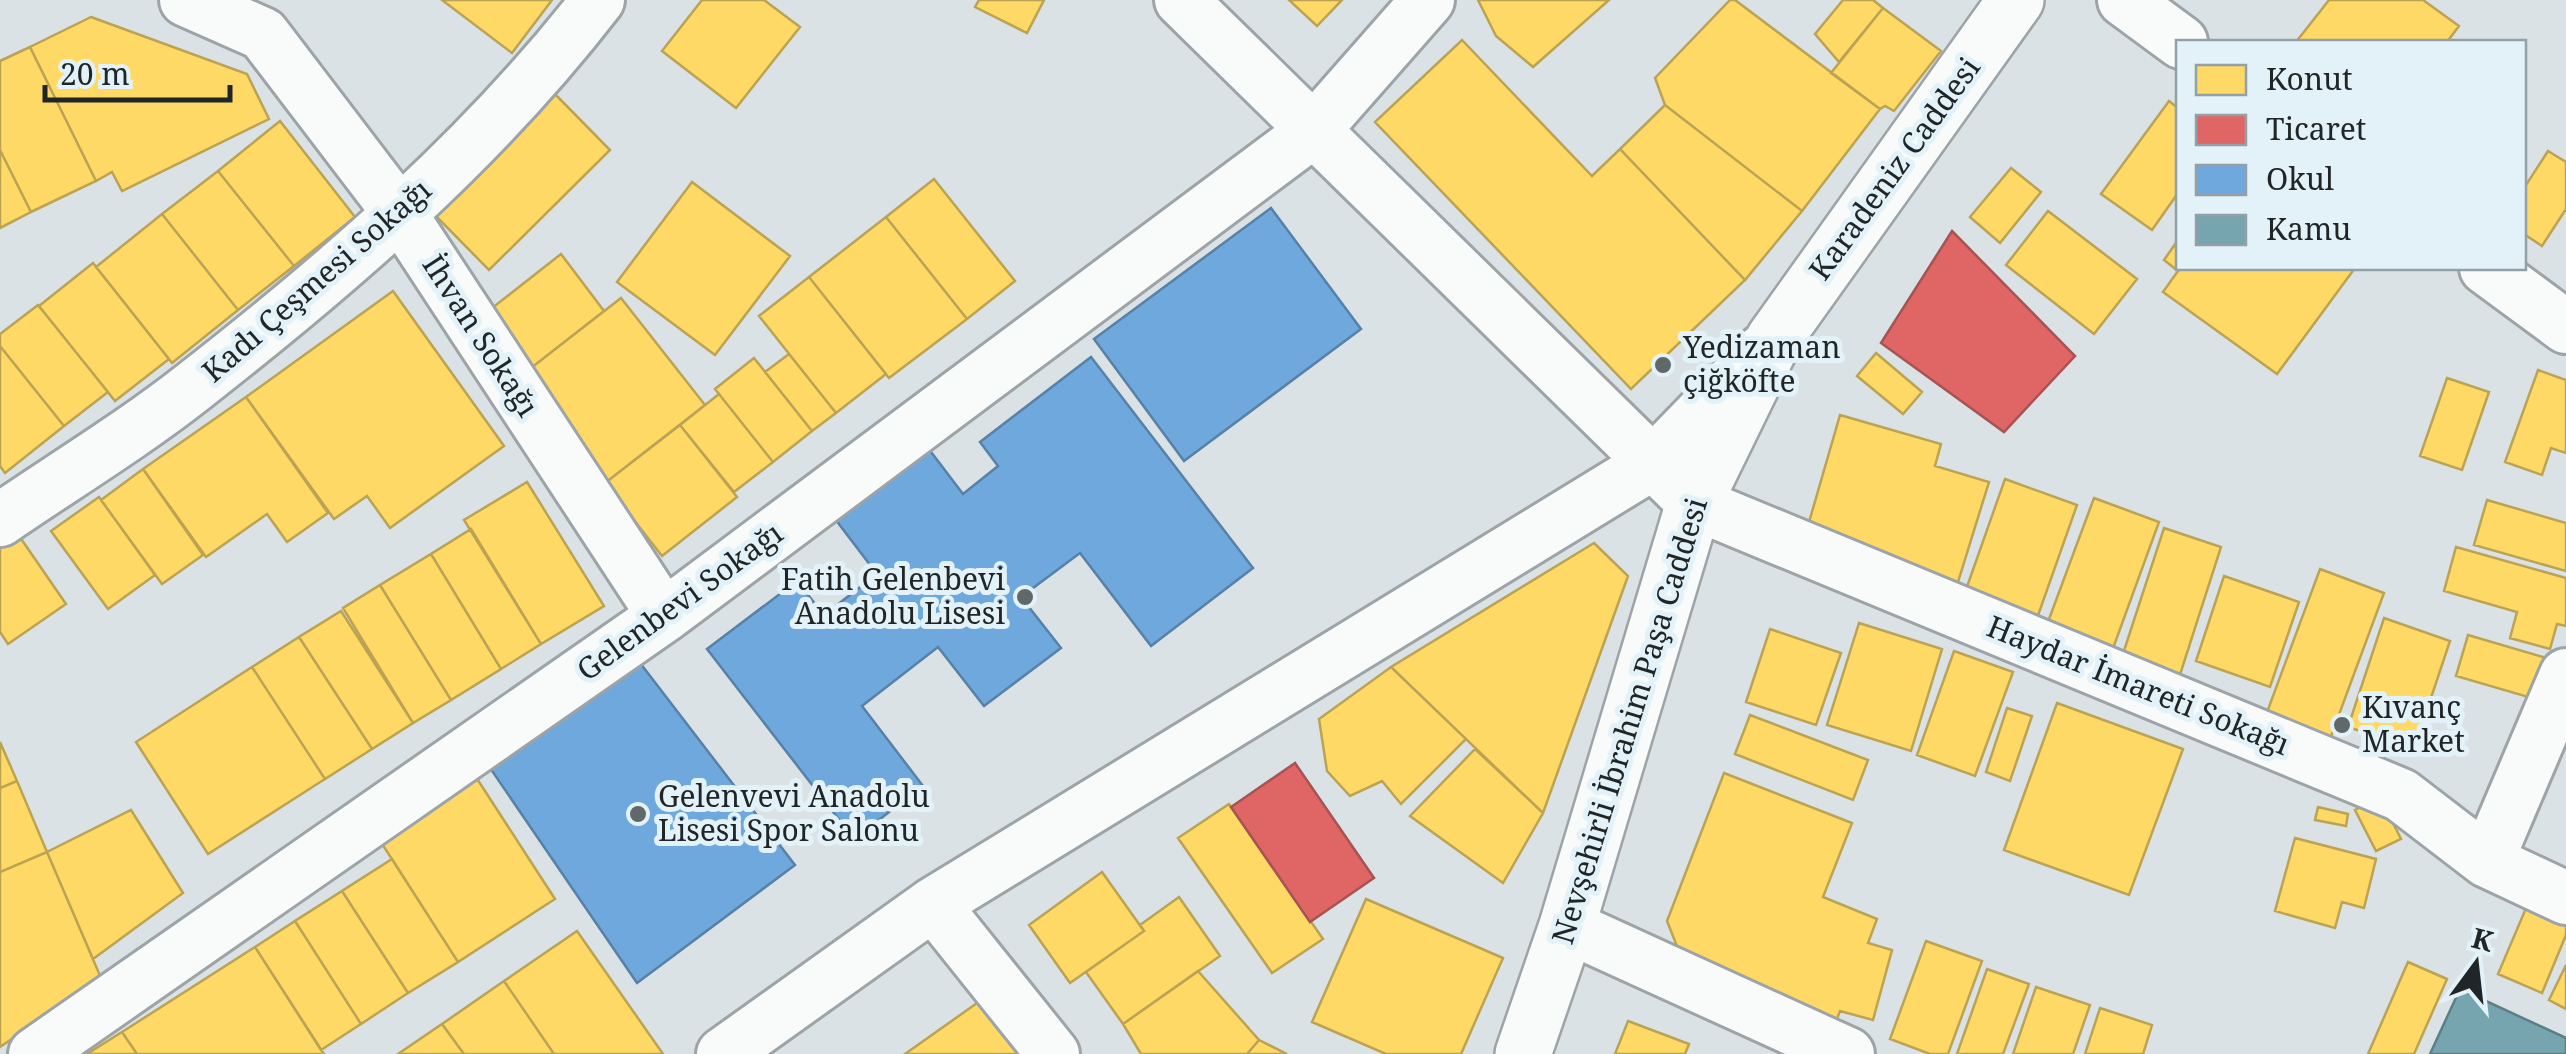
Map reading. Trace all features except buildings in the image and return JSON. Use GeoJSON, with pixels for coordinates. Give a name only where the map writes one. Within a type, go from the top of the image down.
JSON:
{"type":"FeatureCollection","features":[{"type":"Feature","properties":{"kind":"street","name":"İhvan Sokağı"},"geometry":{"type":"LineString","coordinates":[[186,0],[263,34],[401,214],[664,616]]}},
{"type":"Feature","properties":{"kind":"street","name":"Kadı Çeşmesi Sokağı"},"geometry":{"type":"LineString","coordinates":[[0,520],[191,388],[401,214],[545,69],[598,0]]}},
{"type":"Feature","properties":{"kind":"street"},"geometry":{"type":"LineString","coordinates":[[1181,0],[1694,502]]}},
{"type":"Feature","properties":{"kind":"street","name":"Gelenbevi Sokağı"},"geometry":{"type":"LineString","coordinates":[[34,1054],[664,616],[1312,132],[1428,0]]}},
{"type":"Feature","properties":{"kind":"street","name":"Karadeniz Caddesi"},"geometry":{"type":"LineString","coordinates":[[1774,338],[2016,0]]}},
{"type":"Feature","properties":{"kind":"street"},"geometry":{"type":"LineString","coordinates":[[2124,0],[2178,40]]}},
{"type":"Feature","properties":{"kind":"street"},"geometry":{"type":"LineString","coordinates":[[2489,270],[2566,327]]}},
{"type":"Feature","properties":{"kind":"street"},"geometry":{"type":"LineString","coordinates":[[723,1054],[934,904],[1653,463],[1774,338]]}},
{"type":"Feature","properties":{"kind":"street","name":"Nevşehirli İbrahim Paşa Caddesi"},"geometry":{"type":"LineString","coordinates":[[1523,1054],[1568,926],[1694,502],[1774,338]]}},
{"type":"Feature","properties":{"kind":"street","name":"Haydar İmareti Sokağı"},"geometry":{"type":"LineString","coordinates":[[1694,502],[2401,795],[2487,861],[2566,898]]}},
{"type":"Feature","properties":{"kind":"street"},"geometry":{"type":"LineString","coordinates":[[2487,861],[2566,675]]}},
{"type":"Feature","properties":{"kind":"street"},"geometry":{"type":"LineString","coordinates":[[934,904],[1053,1054]]}},
{"type":"Feature","properties":{"kind":"street"},"geometry":{"type":"LineString","coordinates":[[1568,926],[1848,1054]]}},
{"type":"Feature","properties":{"kind":"place","name":"Yedizaman çiğköfte"},"geometry":{"type":"Point","coordinates":[1663,365]}},
{"type":"Feature","properties":{"kind":"place","name":"Fatih Gelenbevi Anadolu Lisesi"},"geometry":{"type":"Point","coordinates":[1025,597]}},
{"type":"Feature","properties":{"kind":"place","name":"Kıvanç Market"},"geometry":{"type":"Point","coordinates":[2342,725]}},
{"type":"Feature","properties":{"kind":"place","name":"Gelenvevi Anadolu Lisesi Spor Salonu"},"geometry":{"type":"Point","coordinates":[638,814]}}]}
